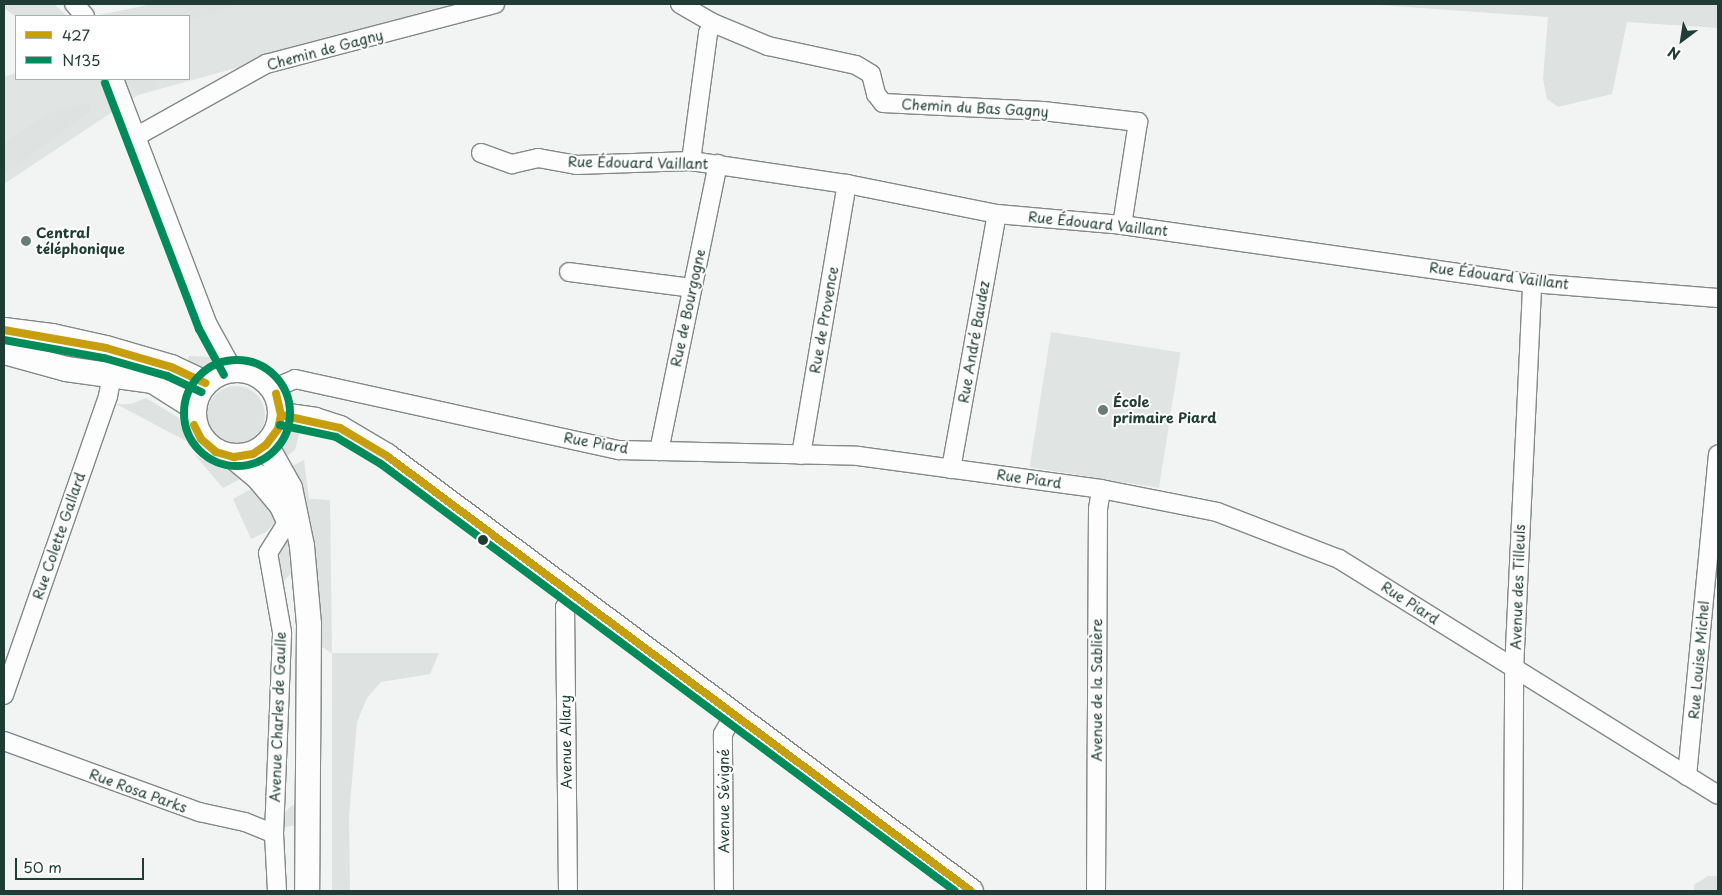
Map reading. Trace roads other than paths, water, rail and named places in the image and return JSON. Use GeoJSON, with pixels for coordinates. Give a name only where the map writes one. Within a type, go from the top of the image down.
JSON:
{"type":"FeatureCollection","features":[{"type":"Feature","properties":{"kind":"street"},"geometry":{"type":"LineString","coordinates":[[74,4],[84,15]]}},
{"type":"Feature","properties":{"kind":"street","name":"Chemin de Gagny"},"geometry":{"type":"LineString","coordinates":[[137,136],[266,64],[495,4]]}},
{"type":"Feature","properties":{"kind":"street","name":"Chemin du Bas Gagny"},"geometry":{"type":"LineString","coordinates":[[680,4],[713,23],[768,46],[856,66],[871,74],[876,94],[883,103],[1043,111],[1138,122],[1122,225]]}},
{"type":"Feature","properties":{"kind":"street"},"geometry":{"type":"LineString","coordinates":[[691,161],[708,34],[713,23]]}},
{"type":"Feature","properties":{"kind":"street"},"geometry":{"type":"LineString","coordinates":[[114,80],[208,325],[233,370]]}},
{"type":"Feature","properties":{"kind":"street","name":"Rue Édouard Vaillant"},"geometry":{"type":"LineString","coordinates":[[482,153],[512,164],[538,158],[576,164],[691,161],[718,164],[847,184],[997,214],[1122,225],[1532,282],[1718,298]]}},
{"type":"Feature","properties":{"kind":"street","name":"Rue de Bourgogne"},"geometry":{"type":"LineString","coordinates":[[659,452],[718,164]]}},
{"type":"Feature","properties":{"kind":"street","name":"Rue de Provence"},"geometry":{"type":"LineString","coordinates":[[801,455],[847,184]]}},
{"type":"Feature","properties":{"kind":"street","name":"Rue André Baudez"},"geometry":{"type":"LineString","coordinates":[[951,470],[997,214]]}},
{"type":"Feature","properties":{"kind":"street"},"geometry":{"type":"LineString","coordinates":[[569,272],[692,288]]}},
{"type":"Feature","properties":{"kind":"street","name":"Avenue des Tilleuls"},"geometry":{"type":"LineString","coordinates":[[1513,891],[1514,670],[1532,282]]}},
{"type":"Feature","properties":{"kind":"street"},"geometry":{"type":"LineString","coordinates":[[4,330],[52,336],[106,348],[171,366],[205,383]]}},
{"type":"Feature","properties":{"kind":"street"},"geometry":{"type":"LineString","coordinates":[[4,352],[66,369],[153,381],[194,407]]}},
{"type":"Feature","properties":{"kind":"street"},"geometry":{"type":"LineString","coordinates":[[233,370],[256,375],[272,389],[281,415],[278,428],[266,445],[253,454],[234,457],[216,452],[201,440],[194,424],[194,407],[205,383],[219,373],[233,370]]}},
{"type":"Feature","properties":{"kind":"street","name":"Rue Colette Gallard"},"geometry":{"type":"LineString","coordinates":[[4,695],[108,396],[112,376]]}},
{"type":"Feature","properties":{"kind":"street","name":"Rue Piard"},"geometry":{"type":"LineString","coordinates":[[272,389],[295,379],[619,450],[858,456],[1100,489],[1217,512],[1340,559],[1514,670],[1718,795]]}},
{"type":"Feature","properties":{"kind":"street"},"geometry":{"type":"LineString","coordinates":[[281,415],[315,420],[340,428],[387,456],[971,891]]}},
{"type":"Feature","properties":{"kind":"street","name":"Avenue Charles de Gaulle"},"geometry":{"type":"LineString","coordinates":[[266,445],[290,488],[302,546],[309,624],[307,891]]}},
{"type":"Feature","properties":{"kind":"street","name":"Rue Louise Michel"},"geometry":{"type":"LineString","coordinates":[[1687,776],[1718,454]]}},
{"type":"Feature","properties":{"kind":"street","name":"Avenue Charles de Gaulle"},"geometry":{"type":"LineString","coordinates":[[234,457],[258,476],[281,504],[302,546]]}},
{"type":"Feature","properties":{"kind":"street","name":"Avenue de la Sablière"},"geometry":{"type":"LineString","coordinates":[[1096,891],[1098,519],[1100,489]]}},
{"type":"Feature","properties":{"kind":"street","name":"Avenue Charles de Gaulle"},"geometry":{"type":"LineString","coordinates":[[277,891],[274,834],[282,632],[268,554],[289,520]]}},
{"type":"Feature","properties":{"kind":"street","name":"Avenue Allary"},"geometry":{"type":"LineString","coordinates":[[568,891],[565,607],[573,595]]}},
{"type":"Feature","properties":{"kind":"street","name":"Avenue Sévigné"},"geometry":{"type":"LineString","coordinates":[[724,891],[723,734],[734,714]]}},
{"type":"Feature","properties":{"kind":"street","name":"Rue Rosa Parks"},"geometry":{"type":"LineString","coordinates":[[4,742],[199,812],[245,822],[274,834]]}},
{"type":"Feature","properties":{"kind":"place","name":"Central téléphonique"},"geometry":{"type":"Point","coordinates":[26,241]}},
{"type":"Feature","properties":{"kind":"place","name":"École primaire Piard"},"geometry":{"type":"Point","coordinates":[1103,410]}}]}
